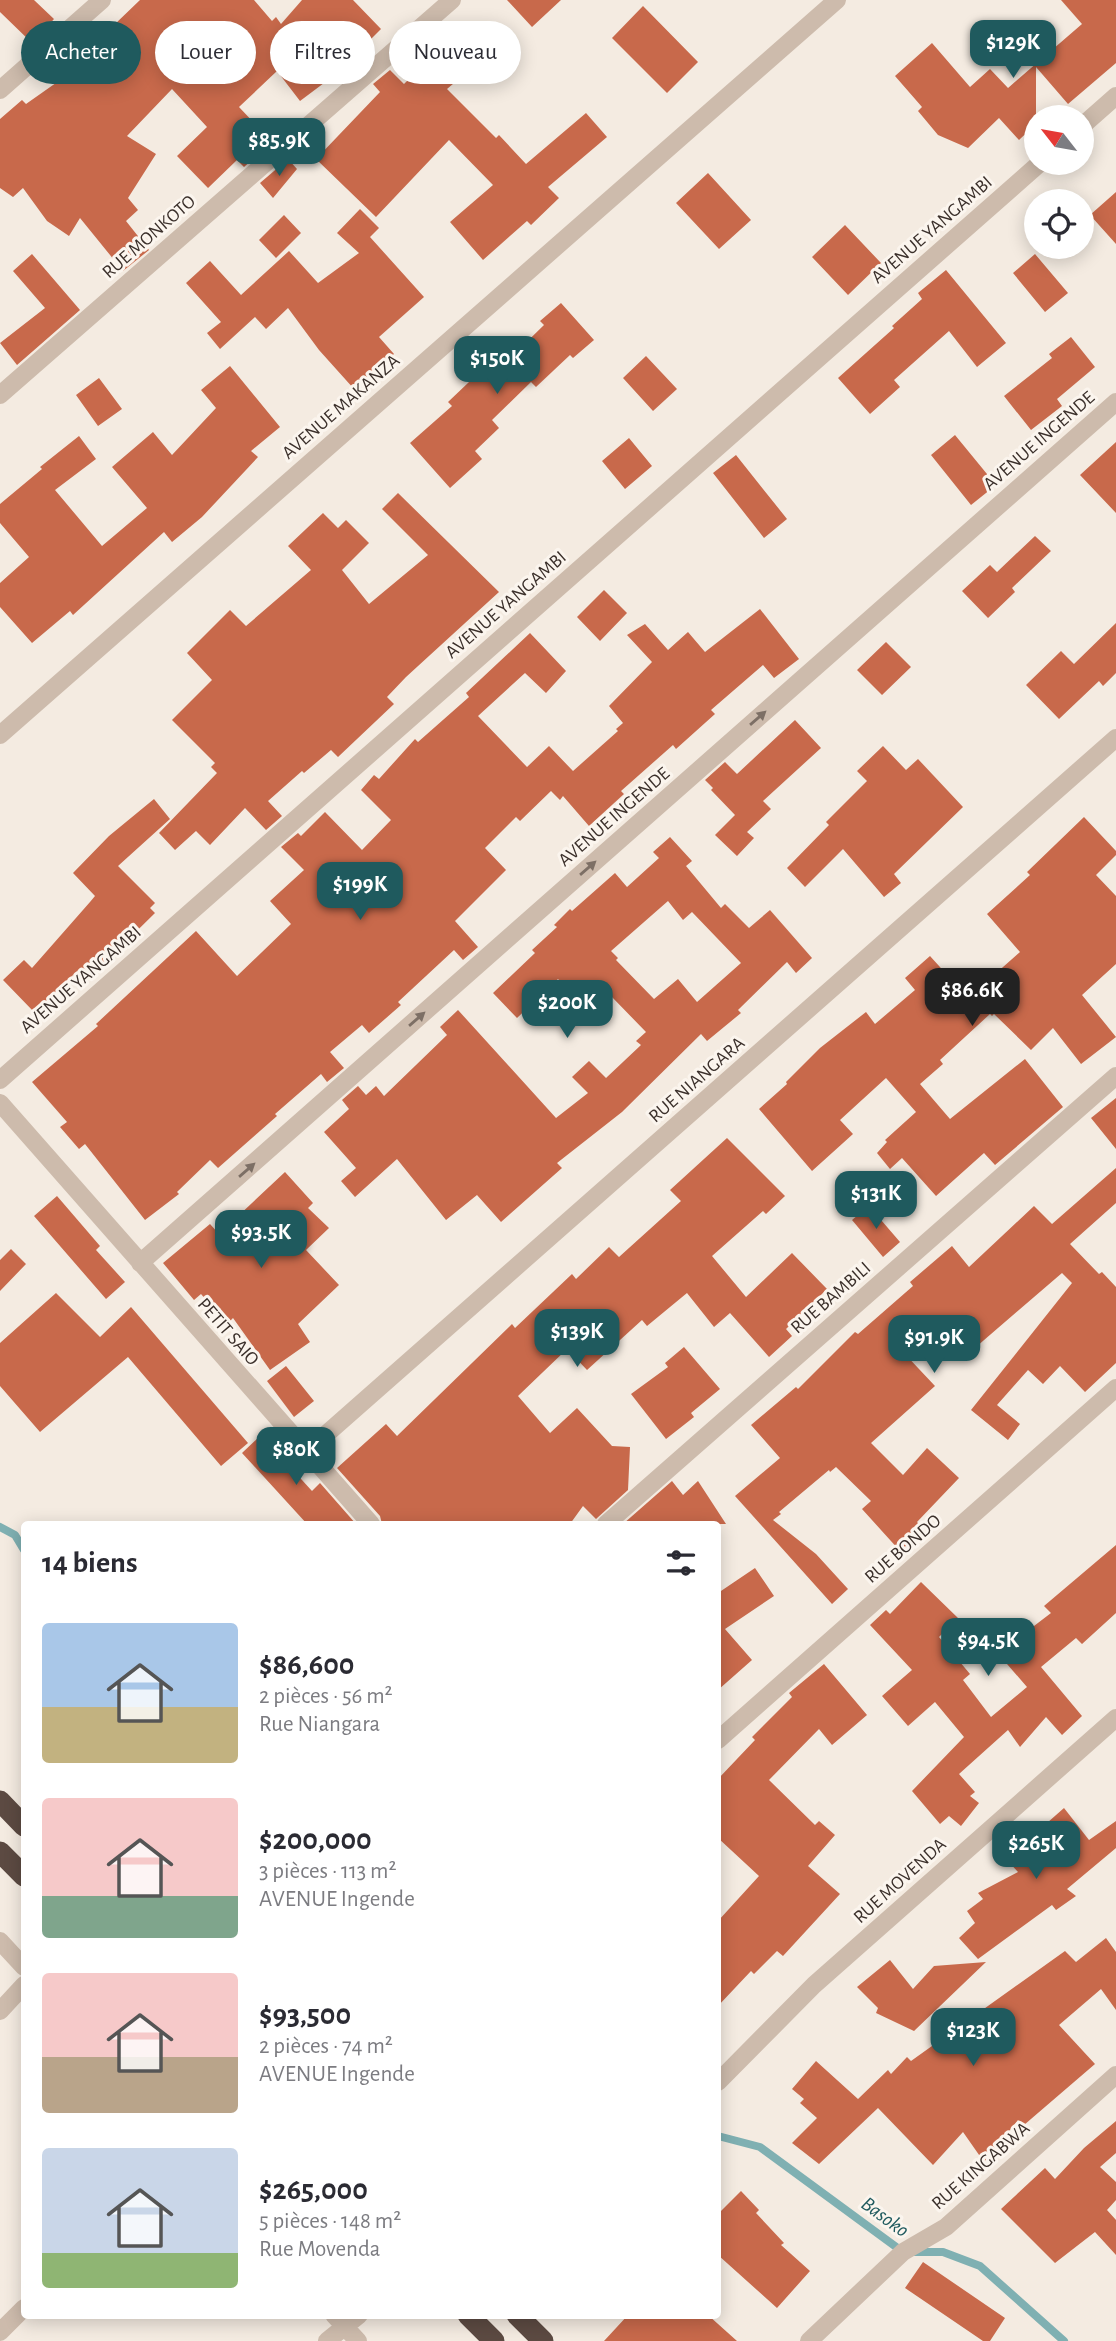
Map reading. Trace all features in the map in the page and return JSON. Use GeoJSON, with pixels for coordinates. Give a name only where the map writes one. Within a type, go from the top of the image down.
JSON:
{"type":"FeatureCollection","features":[{"type":"Feature","properties":{"kind":"highway"},"geometry":{"type":"LineString","coordinates":[[0,1801],[21,1823]]}},
{"type":"Feature","properties":{"kind":"highway"},"geometry":{"type":"LineString","coordinates":[[0,1852],[21,1873]]}},
{"type":"Feature","properties":{"kind":"highway"},"geometry":{"type":"LineString","coordinates":[[475,2319],[494,2341]]}},
{"type":"Feature","properties":{"kind":"highway"},"geometry":{"type":"LineString","coordinates":[[521,2319],[543,2341]]}},
{"type":"Feature","properties":{"kind":"street"},"geometry":{"type":"LineString","coordinates":[[0,90],[102,0]]}},
{"type":"Feature","properties":{"kind":"street","name":"RUE MONKOTO"},"geometry":{"type":"LineString","coordinates":[[0,395],[452,0]]}},
{"type":"Feature","properties":{"kind":"street","name":"AVENUE MAKANZA"},"geometry":{"type":"LineString","coordinates":[[0,735],[837,0]]}},
{"type":"Feature","properties":{"kind":"street"},"geometry":{"type":"LineString","coordinates":[[1094,115],[1116,96]]}},
{"type":"Feature","properties":{"kind":"street","name":"AVENUE YANGAMBI"},"geometry":{"type":"LineString","coordinates":[[0,1080],[1026,175]]}},
{"type":"Feature","properties":{"kind":"street","name":"AVENUE INGENDE"},"geometry":{"type":"LineString","coordinates":[[140,1264],[1116,402]]}},
{"type":"Feature","properties":{"kind":"street","name":"RUE NIANGARA"},"geometry":{"type":"LineString","coordinates":[[306,1452],[1116,738]]}},
{"type":"Feature","properties":{"kind":"street","name":"RUE BAMBILI"},"geometry":{"type":"LineString","coordinates":[[609,1521],[1116,1076]]}},
{"type":"Feature","properties":{"kind":"street","name":"PETIT SAIO"},"geometry":{"type":"LineString","coordinates":[[0,1103],[368,1521]]}},
{"type":"Feature","properties":{"kind":"street","name":"RUE BONDO"},"geometry":{"type":"LineString","coordinates":[[721,1737],[1116,1388]]}},
{"type":"Feature","properties":{"kind":"street","name":"RUE MOVENDA"},"geometry":{"type":"LineString","coordinates":[[721,2079],[814,1985],[1116,1718]]}},
{"type":"Feature","properties":{"kind":"street"},"geometry":{"type":"LineString","coordinates":[[0,1941],[21,1964]]}},
{"type":"Feature","properties":{"kind":"street"},"geometry":{"type":"LineString","coordinates":[[0,2011],[21,1989]]}},
{"type":"Feature","properties":{"kind":"street","name":"RUE KINGABWA"},"geometry":{"type":"LineString","coordinates":[[809,2341],[903,2252],[946,2227],[1116,2075]]}},
{"type":"Feature","properties":{"kind":"street"},"geometry":{"type":"LineString","coordinates":[[0,2332],[21,2311]]}},
{"type":"Feature","properties":{"kind":"street"},"geometry":{"type":"LineString","coordinates":[[327,2341],[339,2320],[358,2341]]}},
{"type":"Feature","properties":{"kind":"building"},"geometry":{"type":"Polygon","coordinates":[[[0,0],[34,0],[54,19],[21,21],[21,32],[0,12],[0,0]]]}},
{"type":"Feature","properties":{"kind":"building"},"geometry":{"type":"Polygon","coordinates":[[[140,0],[254,0],[272,21],[270,78],[239,107],[272,142],[244,167],[237,160],[208,188],[177,156],[207,127],[172,89],[127,136],[156,154],[128,198],[138,210],[126,221],[149,250],[123,271],[80,218],[69,236],[47,221],[23,188],[13,197],[0,188],[0,119],[22,100],[26,104],[54,84],[141,84],[141,21],[118,21],[140,0]]]}},
{"type":"Feature","properties":{"kind":"building"},"geometry":{"type":"Polygon","coordinates":[[[302,0],[353,0],[373,21],[284,21],[302,0]]]}},
{"type":"Feature","properties":{"kind":"building"},"geometry":{"type":"Polygon","coordinates":[[[507,0],[561,0],[532,27],[507,0]]]}},
{"type":"Feature","properties":{"kind":"building"},"geometry":{"type":"Polygon","coordinates":[[[1061,0],[1116,0],[1116,63],[1068,104],[1036,67],[1036,105],[1024,105],[1024,135],[1019,140],[999,118],[968,148],[938,135],[918,111],[922,107],[895,76],[932,43],[970,87],[990,69],[1008,88],[1082,24],[1061,0]]]}},
{"type":"Feature","properties":{"kind":"building"},"geometry":{"type":"Polygon","coordinates":[[[643,6],[698,62],[667,93],[612,38],[643,6]]]}},
{"type":"Feature","properties":{"kind":"building"},"geometry":{"type":"Polygon","coordinates":[[[375,23],[381,29],[375,35],[375,23]]]}},
{"type":"Feature","properties":{"kind":"building"},"geometry":{"type":"Polygon","coordinates":[[[389,71],[389,84],[453,84],[447,89],[496,138],[499,135],[526,164],[586,113],[607,137],[548,187],[559,198],[531,225],[527,221],[483,260],[450,222],[493,185],[449,140],[376,217],[316,159],[380,92],[373,84],[389,71]]]}},
{"type":"Feature","properties":{"kind":"building"},"geometry":{"type":"Polygon","coordinates":[[[287,84],[323,84],[300,101],[287,84]]]}},
{"type":"Feature","properties":{"kind":"building"},"geometry":{"type":"Polygon","coordinates":[[[288,159],[297,169],[273,198],[260,183],[288,159]]]}},
{"type":"Feature","properties":{"kind":"building"},"geometry":{"type":"Polygon","coordinates":[[[708,173],[751,220],[719,249],[676,203],[708,173]]]}},
{"type":"Feature","properties":{"kind":"building"},"geometry":{"type":"Polygon","coordinates":[[[1116,192],[1116,244],[1094,219],[1094,211],[1116,192]]]}},
{"type":"Feature","properties":{"kind":"building"},"geometry":{"type":"Polygon","coordinates":[[[360,209],[379,228],[370,237],[424,297],[379,337],[394,354],[354,389],[319,350],[288,308],[266,329],[255,317],[220,349],[207,333],[221,322],[186,283],[210,261],[241,295],[289,251],[318,283],[359,253],[337,233],[360,209]]]}},
{"type":"Feature","properties":{"kind":"building"},"geometry":{"type":"Polygon","coordinates":[[[284,215],[301,233],[276,258],[259,240],[284,215]]]}},
{"type":"Feature","properties":{"kind":"building"},"geometry":{"type":"Polygon","coordinates":[[[845,225],[881,263],[848,295],[812,257],[845,225]]]}},
{"type":"Feature","properties":{"kind":"building"},"geometry":{"type":"Polygon","coordinates":[[[32,254],[80,310],[17,365],[0,343],[45,308],[13,271],[32,254]]]}},
{"type":"Feature","properties":{"kind":"building"},"geometry":{"type":"Polygon","coordinates":[[[1029,259],[1039,259],[1068,293],[1045,312],[1013,273],[1029,259]]]}},
{"type":"Feature","properties":{"kind":"building"},"geometry":{"type":"Polygon","coordinates":[[[946,270],[1006,343],[977,367],[949,331],[894,380],[900,387],[870,414],[838,378],[894,328],[892,326],[922,299],[918,293],[946,270]]]}},
{"type":"Feature","properties":{"kind":"building"},"geometry":{"type":"Polygon","coordinates":[[[561,303],[594,340],[573,358],[570,355],[536,387],[531,382],[492,420],[499,428],[475,451],[482,459],[450,488],[410,443],[452,406],[448,402],[489,363],[497,371],[544,325],[540,321],[561,303]]]}},
{"type":"Feature","properties":{"kind":"building"},"geometry":{"type":"Polygon","coordinates":[[[1071,337],[1095,367],[1057,399],[1062,406],[1031,430],[1004,396],[1052,358],[1049,354],[1071,337]]]}},
{"type":"Feature","properties":{"kind":"building"},"geometry":{"type":"Polygon","coordinates":[[[646,356],[677,389],[653,411],[623,378],[646,356]]]}},
{"type":"Feature","properties":{"kind":"building"},"geometry":{"type":"Polygon","coordinates":[[[230,366],[280,427],[251,451],[258,457],[202,517],[172,542],[164,532],[73,615],[70,611],[32,643],[0,607],[0,583],[29,557],[0,523],[0,504],[79,436],[96,459],[55,490],[102,546],[147,508],[112,467],[153,432],[172,455],[216,408],[201,390],[230,366]]]}},
{"type":"Feature","properties":{"kind":"building"},"geometry":{"type":"Polygon","coordinates":[[[99,378],[122,409],[98,426],[76,395],[99,378]]]}},
{"type":"Feature","properties":{"kind":"building"},"geometry":{"type":"Polygon","coordinates":[[[955,435],[996,485],[971,505],[931,455],[955,435]]]}},
{"type":"Feature","properties":{"kind":"building"},"geometry":{"type":"Polygon","coordinates":[[[629,438],[652,466],[625,489],[602,461],[629,438]]]}},
{"type":"Feature","properties":{"kind":"building"},"geometry":{"type":"Polygon","coordinates":[[[1116,442],[1116,513],[1080,475],[1116,442]]]}},
{"type":"Feature","properties":{"kind":"building"},"geometry":{"type":"Polygon","coordinates":[[[736,455],[787,519],[764,538],[713,473],[736,455]]]}},
{"type":"Feature","properties":{"kind":"building"},"geometry":{"type":"Polygon","coordinates":[[[398,493],[499,592],[406,677],[387,697],[394,704],[338,757],[331,750],[268,801],[282,816],[266,830],[245,808],[210,845],[196,831],[175,850],[159,833],[217,773],[211,767],[215,763],[172,720],[212,680],[187,653],[230,610],[246,626],[311,570],[288,546],[323,513],[338,528],[346,520],[369,543],[342,570],[369,604],[428,555],[382,509],[398,493]]]}},
{"type":"Feature","properties":{"kind":"building"},"geometry":{"type":"Polygon","coordinates":[[[1035,536],[1051,551],[1012,588],[1015,592],[988,618],[962,591],[990,565],[997,572],[1035,536]]]}},
{"type":"Feature","properties":{"kind":"building"},"geometry":{"type":"Polygon","coordinates":[[[604,590],[627,613],[600,641],[577,617],[604,590]]]}},
{"type":"Feature","properties":{"kind":"building"},"geometry":{"type":"Polygon","coordinates":[[[760,609],[799,659],[774,678],[763,665],[711,710],[715,714],[676,749],[673,745],[621,791],[624,794],[589,826],[563,796],[560,800],[551,791],[520,821],[516,817],[485,848],[506,870],[455,921],[478,947],[463,960],[454,950],[398,1002],[401,1005],[369,1033],[362,1025],[330,1052],[344,1068],[327,1082],[321,1074],[218,1168],[210,1160],[177,1192],[179,1194],[145,1220],[85,1144],[79,1149],[60,1127],[67,1122],[32,1082],[98,1026],[96,1024],[196,931],[237,976],[291,924],[270,901],[304,870],[281,847],[298,833],[301,836],[325,812],[362,850],[391,820],[361,790],[374,775],[379,779],[415,739],[418,742],[469,697],[466,693],[530,633],[566,671],[546,693],[525,673],[478,716],[527,767],[549,746],[573,771],[618,731],[616,729],[623,723],[609,706],[652,662],[627,635],[645,624],[668,650],[688,632],[705,652],[760,609]]]}},
{"type":"Feature","properties":{"kind":"building"},"geometry":{"type":"Polygon","coordinates":[[[1116,623],[1116,673],[1103,686],[1099,681],[1059,719],[1026,685],[1061,651],[1074,664],[1116,623]]]}},
{"type":"Feature","properties":{"kind":"building"},"geometry":{"type":"Polygon","coordinates":[[[886,642],[911,667],[882,695],[857,670],[886,642]]]}},
{"type":"Feature","properties":{"kind":"building"},"geometry":{"type":"Polygon","coordinates":[[[795,720],[821,748],[763,801],[771,809],[747,832],[754,838],[737,856],[715,835],[735,815],[705,780],[725,762],[737,774],[795,720]]]}},
{"type":"Feature","properties":{"kind":"building"},"geometry":{"type":"Polygon","coordinates":[[[883,746],[906,770],[918,759],[963,807],[894,874],[901,883],[884,897],[843,849],[805,887],[787,868],[829,825],[826,822],[867,781],[857,771],[883,746]]]}},
{"type":"Feature","properties":{"kind":"building"},"geometry":{"type":"Polygon","coordinates":[[[154,799],[170,819],[118,866],[155,903],[150,908],[155,913],[83,984],[73,975],[35,1013],[3,980],[24,960],[32,968],[90,902],[95,896],[73,873],[109,836],[154,799]]]}},
{"type":"Feature","properties":{"kind":"building"},"geometry":{"type":"Polygon","coordinates":[[[1084,817],[1116,851],[1116,855],[1096,875],[1116,896],[1116,964],[1082,995],[1116,1037],[1081,1064],[1053,1028],[1031,1050],[994,1014],[990,1014],[940,1060],[943,1064],[920,1084],[950,1119],[1025,1059],[1063,1107],[995,1165],[984,1153],[936,1196],[902,1158],[890,1169],[877,1153],[887,1142],[885,1140],[916,1112],[886,1078],[840,1120],[853,1134],[812,1171],[759,1109],[787,1084],[820,1048],[866,1012],[875,1024],[915,990],[905,978],[930,956],[968,998],[1020,952],[987,914],[1030,875],[1027,872],[1084,817]]]}},
{"type":"Feature","properties":{"kind":"building"},"geometry":{"type":"Polygon","coordinates":[[[670,837],[692,861],[686,866],[721,908],[725,904],[749,928],[770,910],[812,958],[796,973],[787,962],[738,1010],[741,1013],[707,1041],[701,1034],[622,1112],[557,1163],[562,1168],[501,1222],[477,1195],[446,1220],[397,1159],[355,1197],[341,1181],[356,1168],[324,1132],[349,1109],[342,1100],[358,1086],[366,1095],[376,1086],[384,1096],[447,1035],[440,1027],[458,1010],[556,1118],[588,1093],[572,1077],[589,1061],[606,1078],[641,1045],[636,1041],[646,1032],[611,996],[591,1015],[558,979],[517,1018],[493,993],[535,953],[532,950],[557,927],[554,925],[570,909],[572,911],[615,873],[627,887],[659,858],[653,852],[670,837]],[[668,901],[611,951],[618,958],[616,960],[654,999],[678,979],[697,1002],[741,963],[692,912],[683,920],[668,901]]]}},
{"type":"Feature","properties":{"kind":"building"},"geometry":{"type":"Polygon","coordinates":[[[1116,1098],[1116,1149],[1091,1118],[1116,1098]]]}},
{"type":"Feature","properties":{"kind":"building"},"geometry":{"type":"Polygon","coordinates":[[[727,1138],[785,1196],[766,1214],[763,1211],[712,1256],[746,1297],[792,1253],[827,1289],[786,1329],[792,1336],[769,1357],[730,1313],[714,1327],[687,1293],[647,1326],[642,1320],[587,1370],[567,1349],[518,1396],[550,1433],[577,1408],[612,1446],[630,1447],[628,1490],[596,1519],[583,1506],[572,1521],[381,1521],[380,1516],[337,1468],[386,1424],[397,1436],[512,1324],[515,1328],[572,1274],[576,1279],[609,1247],[619,1257],[681,1201],[670,1190],[727,1138]]]}},
{"type":"Feature","properties":{"kind":"building"},"geometry":{"type":"Polygon","coordinates":[[[1116,1168],[1116,1203],[1070,1244],[1099,1274],[1102,1272],[1116,1287],[1116,1363],[1085,1392],[1060,1366],[1043,1384],[1028,1370],[997,1405],[1020,1424],[1008,1440],[971,1410],[1072,1283],[1062,1273],[969,1353],[941,1319],[903,1352],[935,1386],[871,1443],[903,1475],[927,1448],[959,1478],[917,1522],[924,1530],[900,1551],[862,1509],[871,1501],[836,1467],[779,1512],[781,1514],[773,1520],[816,1554],[848,1589],[832,1604],[735,1496],[780,1458],[751,1425],[796,1387],[798,1389],[855,1332],[858,1334],[913,1286],[910,1282],[952,1246],[969,1267],[1034,1206],[1052,1224],[1116,1168]]]}},
{"type":"Feature","properties":{"kind":"building"},"geometry":{"type":"Polygon","coordinates":[[[285,1172],[313,1203],[308,1208],[329,1228],[306,1250],[339,1285],[298,1324],[310,1342],[270,1370],[233,1318],[227,1324],[201,1294],[194,1300],[163,1263],[210,1224],[219,1234],[285,1172]]]}},
{"type":"Feature","properties":{"kind":"building"},"geometry":{"type":"Polygon","coordinates":[[[57,1196],[100,1246],[96,1250],[125,1282],[106,1299],[34,1216],[57,1196]]]}},
{"type":"Feature","properties":{"kind":"building"},"geometry":{"type":"Polygon","coordinates":[[[869,1206],[900,1242],[883,1257],[852,1220],[869,1206]]]}},
{"type":"Feature","properties":{"kind":"building"},"geometry":{"type":"Polygon","coordinates":[[[11,1249],[26,1264],[0,1291],[0,1260],[11,1249]]]}},
{"type":"Feature","properties":{"kind":"building"},"geometry":{"type":"Polygon","coordinates":[[[56,1293],[100,1337],[131,1307],[248,1443],[221,1466],[128,1357],[40,1432],[0,1386],[0,1343],[56,1293]]]}},
{"type":"Feature","properties":{"kind":"building"},"geometry":{"type":"Polygon","coordinates":[[[684,1347],[720,1389],[691,1413],[694,1417],[666,1439],[631,1394],[668,1367],[665,1363],[684,1347]]]}},
{"type":"Feature","properties":{"kind":"building"},"geometry":{"type":"Polygon","coordinates":[[[286,1366],[314,1401],[294,1417],[267,1381],[286,1366]]]}},
{"type":"Feature","properties":{"kind":"building"},"geometry":{"type":"Polygon","coordinates":[[[261,1435],[312,1491],[320,1483],[353,1521],[304,1521],[242,1453],[261,1435]]]}},
{"type":"Feature","properties":{"kind":"building"},"geometry":{"type":"Polygon","coordinates":[[[672,1481],[683,1495],[698,1481],[726,1524],[721,1524],[721,1521],[626,1521],[672,1481]]]}},
{"type":"Feature","properties":{"kind":"building"},"geometry":{"type":"Polygon","coordinates":[[[1116,1545],[1116,1613],[1082,1644],[1076,1638],[1041,1667],[1082,1716],[1062,1735],[1046,1717],[1020,1747],[1008,1730],[959,1774],[975,1792],[970,1796],[979,1803],[961,1826],[949,1816],[940,1824],[912,1791],[964,1737],[935,1702],[908,1726],[882,1696],[912,1670],[870,1625],[886,1610],[890,1614],[921,1582],[958,1618],[939,1637],[970,1674],[963,1680],[991,1717],[1027,1687],[1007,1664],[1022,1654],[1013,1642],[1051,1613],[1044,1606],[1116,1545]]]}},
{"type":"Feature","properties":{"kind":"building"},"geometry":{"type":"Polygon","coordinates":[[[755,1568],[774,1596],[725,1629],[752,1660],[721,1687],[721,1591],[755,1568]]]}},
{"type":"Feature","properties":{"kind":"building"},"geometry":{"type":"Polygon","coordinates":[[[824,1664],[867,1715],[832,1745],[819,1729],[769,1780],[815,1825],[819,1821],[835,1835],[808,1866],[840,1894],[783,1956],[777,1951],[754,1974],[751,1971],[721,2003],[721,1918],[759,1876],[721,1841],[721,1776],[755,1740],[752,1737],[792,1697],[789,1693],[824,1664]]]}},
{"type":"Feature","properties":{"kind":"building"},"geometry":{"type":"Polygon","coordinates":[[[1064,1808],[1089,1840],[1116,1821],[1116,1848],[1067,1889],[1076,1896],[1056,1910],[1052,1905],[978,1959],[959,1938],[975,1923],[967,1911],[983,1899],[978,1893],[1018,1872],[1006,1859],[1064,1808]]]}},
{"type":"Feature","properties":{"kind":"building"},"geometry":{"type":"Polygon","coordinates":[[[1106,1938],[1116,1952],[1116,2010],[1101,1989],[1059,2025],[1095,2064],[1024,2125],[1018,2120],[984,2162],[963,2132],[933,2165],[878,2108],[819,2164],[792,2143],[817,2118],[800,2103],[804,2099],[792,2089],[816,2061],[858,2099],[888,2070],[891,2074],[907,2057],[911,2061],[1065,1951],[1076,1962],[1106,1938]]]}},
{"type":"Feature","properties":{"kind":"building"},"geometry":{"type":"Polygon","coordinates":[[[890,1960],[913,1989],[934,1966],[986,1962],[914,2031],[876,2013],[878,2008],[857,1987],[890,1960]]]}},
{"type":"Feature","properties":{"kind":"building"},"geometry":{"type":"Polygon","coordinates":[[[1116,2121],[1116,2153],[1100,2167],[1116,2182],[1116,2200],[1107,2210],[1116,2220],[1116,2255],[1095,2232],[1055,2263],[1001,2209],[1045,2168],[1055,2179],[1084,2148],[1116,2121]]]}},
{"type":"Feature","properties":{"kind":"building"},"geometry":{"type":"Polygon","coordinates":[[[741,2191],[759,2210],[756,2213],[784,2243],[781,2245],[810,2271],[777,2308],[721,2258],[721,2211],[741,2191]]]}},
{"type":"Feature","properties":{"kind":"building"},"geometry":{"type":"Polygon","coordinates":[[[923,2262],[1005,2318],[990,2341],[983,2341],[905,2288],[923,2262]]]}},
{"type":"Feature","properties":{"kind":"building"},"geometry":{"type":"Polygon","coordinates":[[[624,2319],[712,2319],[737,2341],[604,2341],[624,2319]]]}},
{"type":"Feature","properties":{"kind":"waterway","name":"Basoko"},"geometry":{"type":"LineString","coordinates":[[0,1527],[15,1535],[21,1545]]}},
{"type":"Feature","properties":{"kind":"waterway","name":"Basoko"},"geometry":{"type":"LineString","coordinates":[[721,2137],[760,2147],[903,2252],[943,2252],[980,2266],[1064,2341]]}}]}
